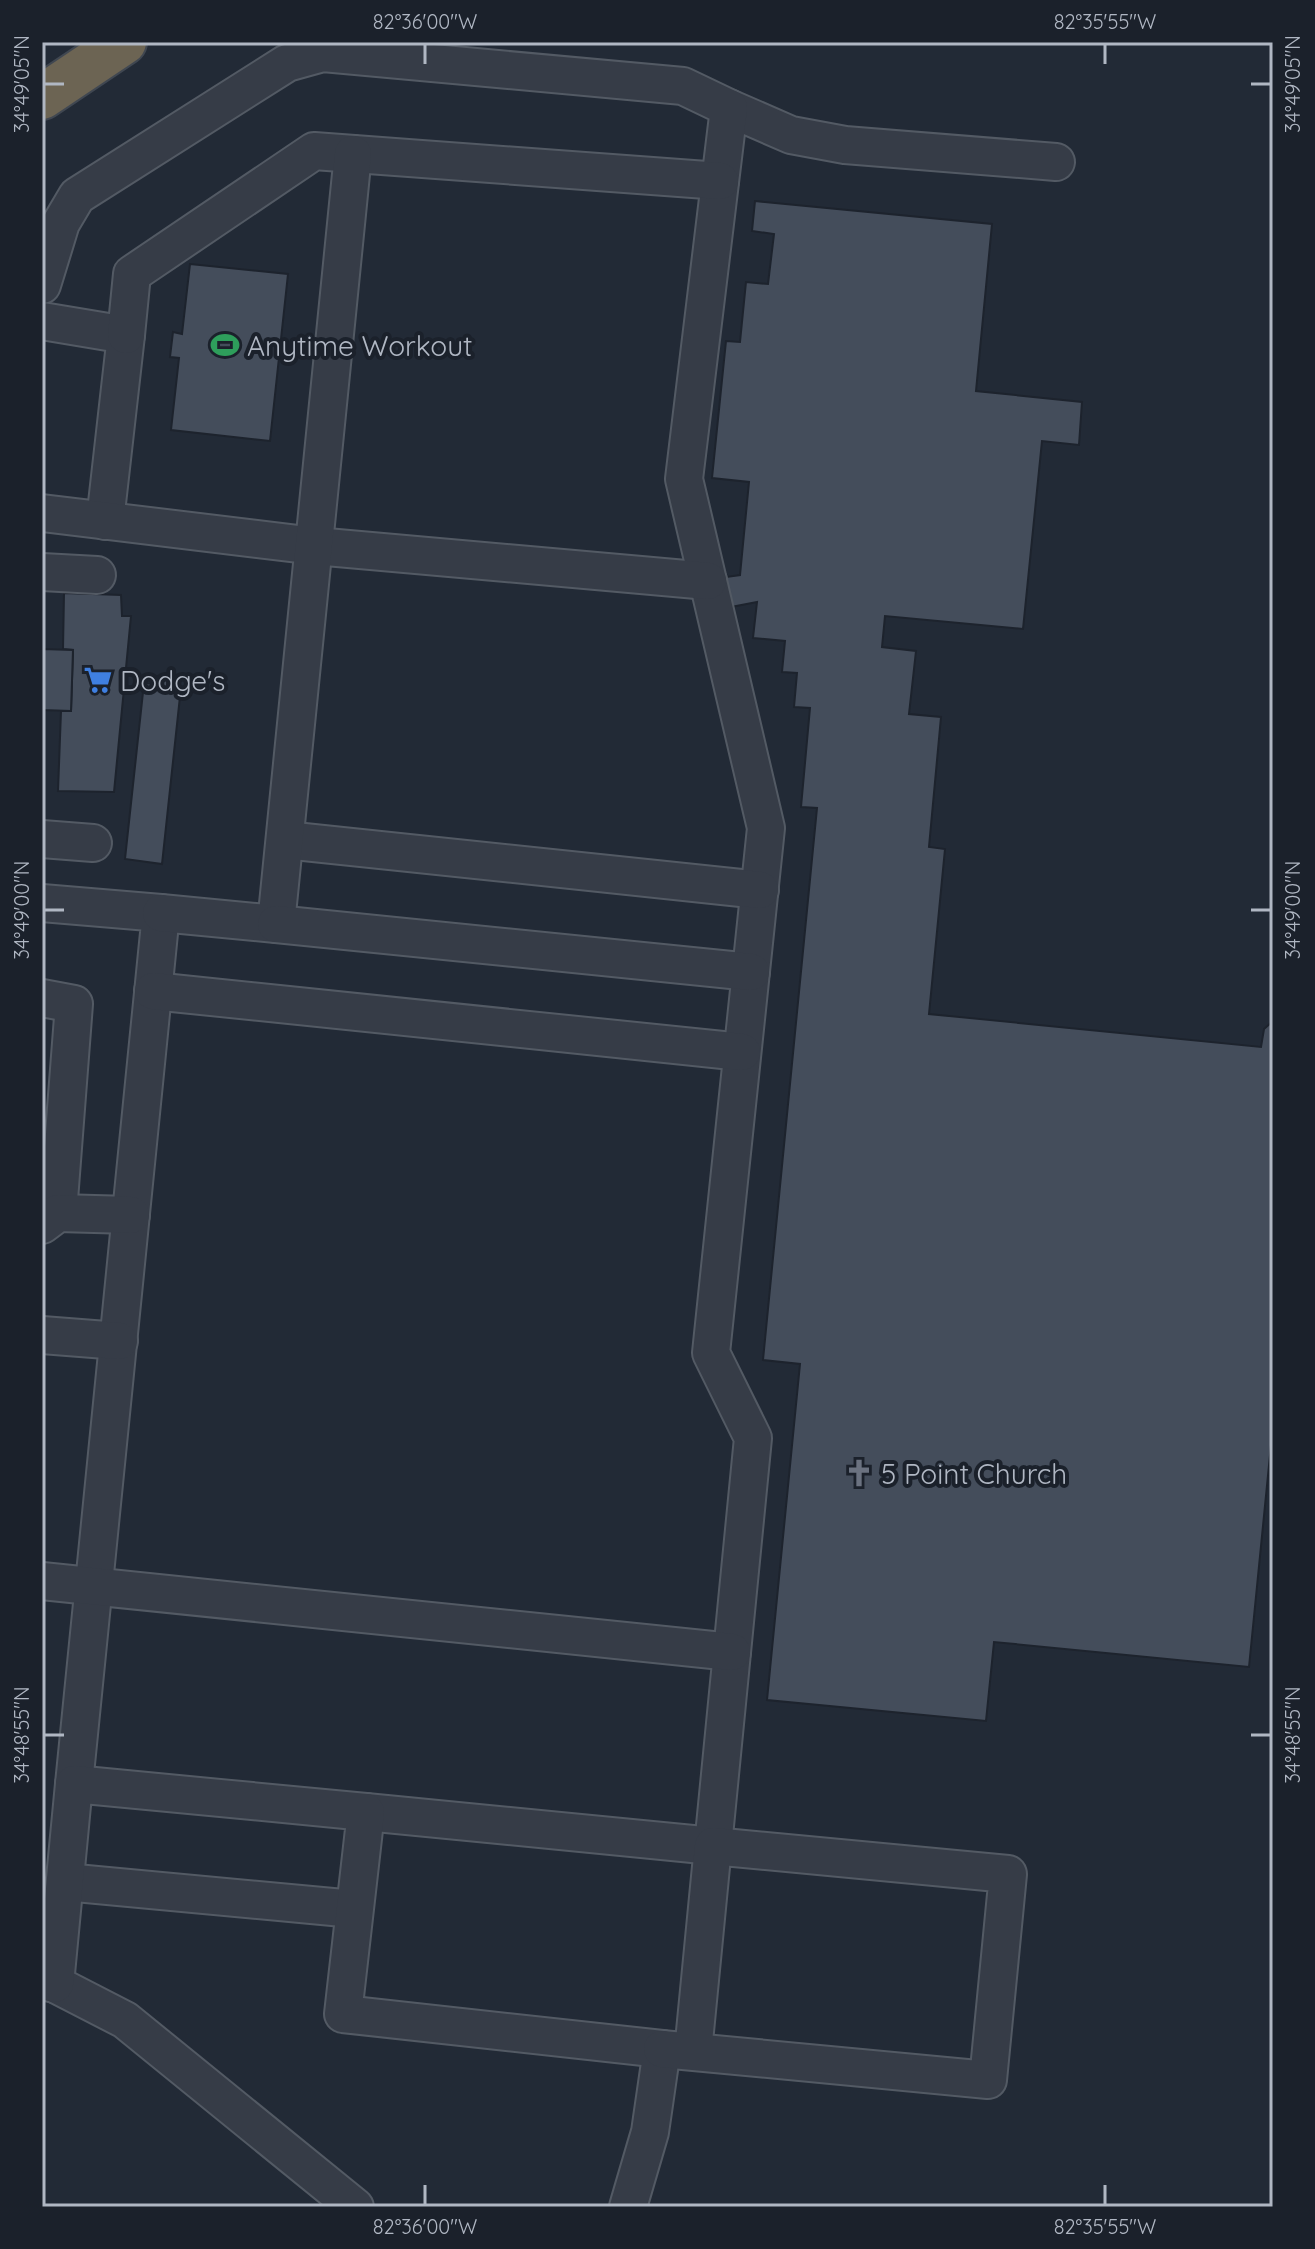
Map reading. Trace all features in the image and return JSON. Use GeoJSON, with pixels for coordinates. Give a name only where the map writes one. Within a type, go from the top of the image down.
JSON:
{"type":"FeatureCollection","features":[{"type":"Feature","properties":{"kind":"highway"},"geometry":{"type":"LineString","coordinates":[[42,97],[124,42]]}},
{"type":"Feature","properties":{"kind":"street"},"geometry":{"type":"LineString","coordinates":[[42,285],[61,223],[77,196],[287,63],[323,53],[683,86],[791,135],[845,145],[1056,162]]}},
{"type":"Feature","properties":{"kind":"street"},"geometry":{"type":"LineString","coordinates":[[628,2207],[678,2050],[713,1846],[753,1438],[711,1353],[766,828],[684,479],[729,108]]}},
{"type":"Feature","properties":{"kind":"street"},"geometry":{"type":"LineString","coordinates":[[105,521],[132,274],[314,151],[720,181]]}},
{"type":"Feature","properties":{"kind":"street"},"geometry":{"type":"LineString","coordinates":[[276,924],[353,154]]}},
{"type":"Feature","properties":{"kind":"street"},"geometry":{"type":"LineString","coordinates":[[42,321],[126,335]]}},
{"type":"Feature","properties":{"kind":"street"},"geometry":{"type":"LineString","coordinates":[[42,513],[315,546],[708,581]]}},
{"type":"Feature","properties":{"kind":"street"},"geometry":{"type":"LineString","coordinates":[[42,572],[97,575]]}},
{"type":"Feature","properties":{"kind":"street"},"geometry":{"type":"LineString","coordinates":[[42,839],[93,843]]}},
{"type":"Feature","properties":{"kind":"street"},"geometry":{"type":"LineString","coordinates":[[285,840],[760,890]]}},
{"type":"Feature","properties":{"kind":"street"},"geometry":{"type":"LineString","coordinates":[[42,903],[751,972]]}},
{"type":"Feature","properties":{"kind":"street"},"geometry":{"type":"LineString","coordinates":[[161,913],[65,1882],[49,1982],[125,2020],[355,2207]]}},
{"type":"Feature","properties":{"kind":"street"},"geometry":{"type":"LineString","coordinates":[[153,991],[742,1052]]}},
{"type":"Feature","properties":{"kind":"street"},"geometry":{"type":"LineString","coordinates":[[42,998],[74,1004],[50,1219],[131,1215]]}},
{"type":"Feature","properties":{"kind":"street"},"geometry":{"type":"LineString","coordinates":[[42,1335],[119,1341]]}},
{"type":"Feature","properties":{"kind":"street"},"geometry":{"type":"LineString","coordinates":[[42,1581],[732,1652]]}},
{"type":"Feature","properties":{"kind":"street"},"geometry":{"type":"LineString","coordinates":[[74,1784],[366,1812],[713,1846],[1008,1874],[988,2080],[343,2014],[366,1812]]}},
{"type":"Feature","properties":{"kind":"street"},"geometry":{"type":"LineString","coordinates":[[65,1882],[354,1909]]}},
{"type":"Feature","properties":{"kind":"building"},"geometry":{"type":"Polygon","coordinates":[[[755,201],[992,224],[976,391],[1082,402],[1079,445],[1042,441],[1023,629],[885,616],[882,647],[916,651],[909,714],[941,717],[929,847],[945,849],[929,1014],[1261,1047],[1264,1029],[1273,1021],[1273,1425],[1249,1667],[994,1642],[986,1721],[767,1700],[800,1364],[763,1360],[817,808],[801,807],[810,708],[794,707],[797,673],[782,672],[785,641],[753,638],[757,602],[731,607],[726,577],[740,575],[749,482],[712,478],[726,341],[740,342],[746,282],[768,284],[774,234],[752,231],[755,201]]]}},
{"type":"Feature","properties":{"kind":"building","name":"Anytime Workout"},"geometry":{"type":"Polygon","coordinates":[[[190,264],[288,274],[270,441],[171,430],[179,358],[170,357],[173,332],[182,334],[190,264]]]}},
{"type":"Feature","properties":{"kind":"building","name":"Dodge's"},"geometry":{"type":"Polygon","coordinates":[[[64,593],[121,595],[122,616],[131,616],[114,792],[58,791],[61,711],[71,711],[73,650],[63,649],[64,593]]]}},
{"type":"Feature","properties":{"kind":"building","name":"Dodge's"},"geometry":{"type":"Polygon","coordinates":[[[42,649],[73,650],[71,711],[42,710],[42,649]]]}},
{"type":"Feature","properties":{"kind":"building"},"geometry":{"type":"Polygon","coordinates":[[[153,676],[168,677],[167,685],[181,687],[162,864],[125,859],[144,683],[152,684],[153,676]]]}},
{"type":"Feature","properties":{"kind":"place","name":"Anytime Workout"},"geometry":{"type":"Point","coordinates":[225,345]}},
{"type":"Feature","properties":{"kind":"place","name":"Dodge's"},"geometry":{"type":"Point","coordinates":[98,680]}},
{"type":"Feature","properties":{"kind":"place","name":"5 Point Church"},"geometry":{"type":"Point","coordinates":[859,1473]}}]}
